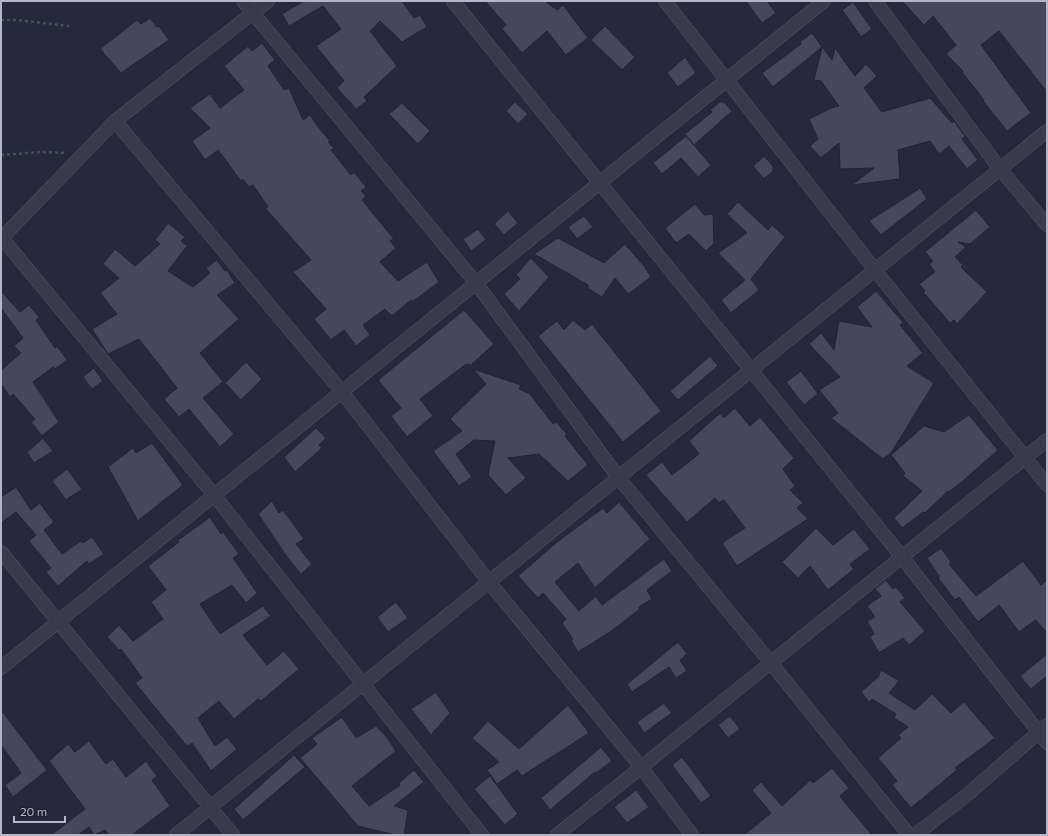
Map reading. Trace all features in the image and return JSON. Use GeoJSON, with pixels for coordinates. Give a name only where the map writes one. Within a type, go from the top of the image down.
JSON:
{"type":"FeatureCollection","features":[{"type":"Feature","properties":{"kind":"street"},"geometry":{"type":"LineString","coordinates":[[243,1],[476,283],[618,477],[771,663],[909,835]]}},
{"type":"Feature","properties":{"kind":"street"},"geometry":{"type":"LineString","coordinates":[[268,1],[115,122],[82,154],[1,239],[214,495],[482,835]]}},
{"type":"Feature","properties":{"kind":"street"},"geometry":{"type":"LineString","coordinates":[[453,1],[902,557],[1043,728],[1047,743]]}},
{"type":"Feature","properties":{"kind":"street"},"geometry":{"type":"LineString","coordinates":[[665,1],[728,79],[875,270],[1047,485]]}},
{"type":"Feature","properties":{"kind":"street"},"geometry":{"type":"LineString","coordinates":[[1,668],[824,1]]}},
{"type":"Feature","properties":{"kind":"street"},"geometry":{"type":"LineString","coordinates":[[875,1],[1000,169],[1047,225]]}},
{"type":"Feature","properties":{"kind":"street"},"geometry":{"type":"LineString","coordinates":[[115,122],[342,392],[489,582],[641,767],[692,835]]}},
{"type":"Feature","properties":{"kind":"street"},"geometry":{"type":"LineString","coordinates":[[176,835],[1047,131]]}},
{"type":"Feature","properties":{"kind":"street"},"geometry":{"type":"LineString","coordinates":[[558,835],[1047,440]]}},
{"type":"Feature","properties":{"kind":"street"},"geometry":{"type":"LineString","coordinates":[[1,552],[211,806],[233,835]]}},
{"type":"Feature","properties":{"kind":"street"},"geometry":{"type":"LineString","coordinates":[[915,835],[966,795],[1043,728]]}},
{"type":"Feature","properties":{"kind":"path"},"geometry":{"type":"LineString","coordinates":[[1,20],[18,20],[69,26]]}},
{"type":"Feature","properties":{"kind":"path"},"geometry":{"type":"LineString","coordinates":[[1,155],[42,152],[82,154]]}},
{"type":"Feature","properties":{"kind":"building"},"geometry":{"type":"Polygon","coordinates":[[[304,1],[402,1],[414,18],[420,15],[427,27],[402,42],[380,21],[370,31],[397,66],[364,97],[367,101],[356,109],[337,88],[344,81],[316,46],[341,29],[323,6],[289,26],[282,14],[304,1]]]}},
{"type":"Feature","properties":{"kind":"building"},"geometry":{"type":"Polygon","coordinates":[[[485,1],[545,1],[557,10],[563,5],[588,38],[566,55],[547,31],[522,53],[502,29],[506,25],[485,1]]]}},
{"type":"Feature","properties":{"kind":"building"},"geometry":{"type":"Polygon","coordinates":[[[746,1],[767,1],[776,13],[762,23],[746,1]]]}},
{"type":"Feature","properties":{"kind":"building"},"geometry":{"type":"Polygon","coordinates":[[[902,1],[1047,1],[1047,92],[999,31],[981,45],[1031,113],[1007,131],[983,101],[984,100],[962,72],[963,71],[946,54],[956,45],[933,16],[924,25],[902,1]]]}},
{"type":"Feature","properties":{"kind":"building"},"geometry":{"type":"Polygon","coordinates":[[[853,2],[872,29],[861,37],[842,10],[853,2]]]}},
{"type":"Feature","properties":{"kind":"building"},"geometry":{"type":"Polygon","coordinates":[[[150,18],[157,27],[159,26],[169,40],[121,73],[100,49],[137,20],[141,24],[150,18]]]}},
{"type":"Feature","properties":{"kind":"building"},"geometry":{"type":"Polygon","coordinates":[[[605,26],[635,57],[622,70],[591,40],[605,26]]]}},
{"type":"Feature","properties":{"kind":"building"},"geometry":{"type":"Polygon","coordinates":[[[812,33],[832,60],[835,48],[855,76],[866,64],[877,76],[864,88],[882,112],[930,98],[952,123],[954,121],[965,136],[962,139],[978,160],[967,169],[949,146],[939,154],[930,141],[898,150],[900,179],[852,185],[874,168],[840,169],[839,143],[821,158],[810,146],[818,139],[809,119],[831,108],[839,106],[821,81],[814,80],[822,47],[773,87],[762,73],[801,44],[800,42],[812,33]]]}},
{"type":"Feature","properties":{"kind":"building"},"geometry":{"type":"Polygon","coordinates":[[[262,43],[275,60],[268,66],[284,90],[289,88],[303,120],[310,115],[330,141],[328,142],[334,148],[331,150],[351,175],[354,172],[366,187],[361,191],[366,196],[362,200],[394,239],[390,241],[396,248],[380,262],[398,281],[427,262],[439,282],[412,302],[411,300],[392,316],[385,309],[363,325],[370,335],[356,346],[344,330],[331,340],[314,319],[326,309],[293,272],[311,260],[266,209],[268,207],[253,185],[249,187],[243,179],[241,181],[218,150],[205,160],[192,141],[210,128],[190,108],[210,94],[220,108],[244,90],[224,66],[248,46],[252,51],[262,43]]]}},
{"type":"Feature","properties":{"kind":"building"},"geometry":{"type":"Polygon","coordinates":[[[685,57],[696,73],[678,87],[667,73],[685,57]]]}},
{"type":"Feature","properties":{"kind":"building"},"geometry":{"type":"Polygon","coordinates":[[[721,101],[722,103],[724,102],[732,111],[694,145],[685,134],[712,112],[710,110],[721,101]]]}},
{"type":"Feature","properties":{"kind":"building"},"geometry":{"type":"Polygon","coordinates":[[[515,102],[528,114],[518,124],[506,111],[515,102]]]}},
{"type":"Feature","properties":{"kind":"building"},"geometry":{"type":"Polygon","coordinates":[[[402,103],[430,131],[418,144],[389,114],[402,103]]]}},
{"type":"Feature","properties":{"kind":"building"},"geometry":{"type":"Polygon","coordinates":[[[686,136],[711,165],[698,177],[681,158],[662,174],[653,163],[686,136]]]}},
{"type":"Feature","properties":{"kind":"building"},"geometry":{"type":"Polygon","coordinates":[[[764,156],[773,166],[773,171],[764,179],[753,166],[764,156]]]}},
{"type":"Feature","properties":{"kind":"building"},"geometry":{"type":"Polygon","coordinates":[[[920,188],[927,199],[881,235],[869,221],[920,188]]]}},
{"type":"Feature","properties":{"kind":"building"},"geometry":{"type":"Polygon","coordinates":[[[738,202],[768,230],[772,225],[785,237],[751,279],[759,290],[731,313],[721,300],[745,280],[718,253],[747,233],[727,214],[738,202]]]}},
{"type":"Feature","properties":{"kind":"building"},"geometry":{"type":"Polygon","coordinates":[[[695,204],[704,215],[713,214],[714,243],[706,251],[689,234],[676,243],[665,228],[695,204]]]}},
{"type":"Feature","properties":{"kind":"building"},"geometry":{"type":"Polygon","coordinates":[[[976,210],[990,227],[970,244],[958,242],[966,247],[955,257],[963,265],[961,267],[987,292],[957,324],[954,320],[950,323],[923,292],[925,291],[919,284],[935,272],[929,264],[933,261],[925,252],[976,210]]]}},
{"type":"Feature","properties":{"kind":"building"},"geometry":{"type":"Polygon","coordinates":[[[508,211],[518,223],[504,235],[494,224],[508,211]]]}},
{"type":"Feature","properties":{"kind":"building"},"geometry":{"type":"Polygon","coordinates":[[[584,216],[593,227],[577,239],[568,227],[584,216]]]}},
{"type":"Feature","properties":{"kind":"building"},"geometry":{"type":"Polygon","coordinates":[[[168,223],[185,237],[181,241],[187,246],[168,271],[193,287],[210,273],[206,268],[217,260],[225,271],[227,270],[235,283],[217,295],[239,319],[200,353],[223,382],[203,398],[234,434],[220,447],[189,409],[179,417],[164,399],[177,388],[139,339],[108,354],[92,329],[117,314],[100,293],[119,278],[103,264],[115,249],[135,266],[160,244],[155,240],[168,223]]]}},
{"type":"Feature","properties":{"kind":"building"},"geometry":{"type":"Polygon","coordinates":[[[478,229],[486,240],[471,251],[463,239],[478,229]]]}},
{"type":"Feature","properties":{"kind":"building"},"geometry":{"type":"Polygon","coordinates":[[[558,238],[604,263],[625,244],[644,266],[651,277],[628,294],[615,278],[602,297],[588,288],[588,285],[534,254],[558,238]]]}},
{"type":"Feature","properties":{"kind":"building"},"geometry":{"type":"Polygon","coordinates":[[[531,258],[549,277],[519,311],[504,294],[520,279],[516,275],[531,258]]]}},
{"type":"Feature","properties":{"kind":"building"},"geometry":{"type":"Polygon","coordinates":[[[1,291],[20,312],[29,305],[39,317],[36,320],[55,348],[57,346],[67,360],[55,369],[53,367],[33,382],[59,422],[42,436],[31,422],[35,419],[13,394],[10,397],[1,384],[1,370],[21,353],[14,346],[23,338],[1,308],[1,291]]]}},
{"type":"Feature","properties":{"kind":"building"},"geometry":{"type":"Polygon","coordinates":[[[876,291],[903,322],[900,325],[923,353],[907,366],[934,383],[891,453],[883,459],[831,418],[838,413],[819,390],[840,377],[809,344],[821,333],[834,350],[839,321],[872,327],[857,307],[876,291]]]}},
{"type":"Feature","properties":{"kind":"building"},"geometry":{"type":"Polygon","coordinates":[[[464,310],[494,344],[470,366],[469,364],[465,365],[420,399],[433,416],[407,437],[391,416],[401,408],[378,380],[464,310]]]}},
{"type":"Feature","properties":{"kind":"building"},"geometry":{"type":"Polygon","coordinates":[[[573,320],[585,330],[592,324],[661,411],[623,442],[538,336],[557,321],[564,330],[573,320]]]}},
{"type":"Feature","properties":{"kind":"building"},"geometry":{"type":"Polygon","coordinates":[[[710,356],[718,366],[678,400],[670,391],[710,356]]]}},
{"type":"Feature","properties":{"kind":"building"},"geometry":{"type":"Polygon","coordinates":[[[246,362],[262,379],[241,400],[225,383],[246,362]]]}},
{"type":"Feature","properties":{"kind":"building"},"geometry":{"type":"Polygon","coordinates":[[[94,368],[103,381],[92,389],[83,377],[94,368]]]}},
{"type":"Feature","properties":{"kind":"building"},"geometry":{"type":"Polygon","coordinates":[[[473,369],[521,385],[519,389],[530,394],[553,424],[556,422],[567,434],[565,436],[588,465],[568,481],[539,454],[508,458],[526,478],[506,495],[488,475],[495,441],[474,440],[456,454],[472,477],[459,486],[433,451],[462,431],[450,419],[486,384],[473,369]]]}},
{"type":"Feature","properties":{"kind":"building"},"geometry":{"type":"Polygon","coordinates":[[[801,371],[818,394],[804,405],[786,382],[801,371]]]}},
{"type":"Feature","properties":{"kind":"building"},"geometry":{"type":"Polygon","coordinates":[[[735,408],[750,426],[760,417],[794,458],[783,469],[795,486],[790,490],[803,503],[797,508],[808,519],[737,566],[722,543],[745,528],[724,500],[719,503],[715,498],[687,522],[646,475],[662,462],[672,475],[699,454],[689,441],[720,413],[724,418],[735,408]]]}},
{"type":"Feature","properties":{"kind":"building"},"geometry":{"type":"Polygon","coordinates":[[[969,415],[998,450],[964,480],[949,492],[948,491],[925,513],[923,512],[902,528],[894,518],[922,491],[903,476],[905,473],[891,455],[924,426],[944,432],[969,415]]]}},
{"type":"Feature","properties":{"kind":"building"},"geometry":{"type":"Polygon","coordinates":[[[316,428],[326,438],[319,445],[322,448],[295,472],[284,457],[316,428]]]}},
{"type":"Feature","properties":{"kind":"building"},"geometry":{"type":"Polygon","coordinates":[[[43,438],[53,451],[34,463],[27,452],[43,438]]]}},
{"type":"Feature","properties":{"kind":"building"},"geometry":{"type":"Polygon","coordinates":[[[152,443],[183,485],[138,521],[108,467],[133,448],[136,453],[152,443]]]}},
{"type":"Feature","properties":{"kind":"building"},"geometry":{"type":"Polygon","coordinates":[[[67,469],[82,489],[66,500],[52,481],[67,469]]]}},
{"type":"Feature","properties":{"kind":"building"},"geometry":{"type":"Polygon","coordinates":[[[16,487],[31,510],[40,503],[54,522],[44,530],[62,554],[81,541],[83,543],[92,537],[104,554],[89,564],[87,561],[58,586],[46,572],[51,568],[29,541],[36,535],[16,512],[1,523],[1,497],[16,487]]]}},
{"type":"Feature","properties":{"kind":"building"},"geometry":{"type":"Polygon","coordinates":[[[272,501],[279,513],[283,510],[304,539],[296,544],[312,564],[301,574],[287,557],[258,514],[272,501]]]}},
{"type":"Feature","properties":{"kind":"building"},"geometry":{"type":"Polygon","coordinates":[[[619,502],[650,539],[595,588],[578,563],[555,582],[579,611],[596,596],[602,605],[664,559],[672,571],[647,590],[652,599],[639,607],[640,609],[610,632],[578,652],[571,640],[573,639],[562,623],[566,619],[543,593],[538,598],[518,576],[557,542],[603,508],[607,513],[619,502]]]}},
{"type":"Feature","properties":{"kind":"building"},"geometry":{"type":"Polygon","coordinates":[[[210,517],[221,534],[223,532],[239,554],[233,558],[257,593],[246,603],[232,585],[200,604],[220,634],[263,606],[271,616],[243,635],[267,665],[284,651],[299,669],[261,701],[258,699],[234,719],[219,701],[198,718],[215,746],[227,737],[237,749],[211,771],[192,743],[187,746],[135,683],[142,678],[121,649],[119,650],[107,637],[119,625],[133,641],[163,619],[151,602],[166,590],[148,566],[179,542],[177,541],[210,517]]]}},
{"type":"Feature","properties":{"kind":"building"},"geometry":{"type":"Polygon","coordinates":[[[816,528],[833,545],[854,529],[870,549],[850,564],[854,569],[828,590],[810,566],[798,578],[782,562],[816,528]]]}},
{"type":"Feature","properties":{"kind":"building"},"geometry":{"type":"Polygon","coordinates":[[[941,548],[951,562],[949,564],[976,596],[1023,561],[1041,585],[1047,580],[1047,633],[1036,620],[1019,632],[999,605],[978,622],[959,597],[955,600],[938,578],[939,576],[927,558],[941,548]]]}},
{"type":"Feature","properties":{"kind":"building"},"geometry":{"type":"Polygon","coordinates":[[[886,580],[893,589],[896,587],[905,598],[900,602],[925,631],[909,645],[903,638],[879,653],[870,637],[874,634],[867,621],[875,617],[867,606],[881,596],[875,589],[886,580]]]}},
{"type":"Feature","properties":{"kind":"building"},"geometry":{"type":"Polygon","coordinates":[[[396,602],[408,618],[388,632],[377,617],[396,602]]]}},
{"type":"Feature","properties":{"kind":"building"},"geometry":{"type":"Polygon","coordinates":[[[678,642],[687,654],[680,660],[687,671],[676,678],[669,667],[632,692],[627,684],[678,642]]]}},
{"type":"Feature","properties":{"kind":"building"},"geometry":{"type":"Polygon","coordinates":[[[1047,654],[1047,676],[1031,689],[1020,676],[1047,654]]]}},
{"type":"Feature","properties":{"kind":"building"},"geometry":{"type":"Polygon","coordinates":[[[881,670],[899,681],[889,693],[915,710],[932,694],[951,713],[964,702],[995,738],[955,768],[957,770],[911,808],[892,785],[897,781],[878,758],[901,738],[898,735],[908,727],[894,718],[896,714],[872,699],[869,702],[861,692],[878,677],[881,670]]]}},
{"type":"Feature","properties":{"kind":"building"},"geometry":{"type":"Polygon","coordinates":[[[436,692],[450,713],[431,735],[411,709],[436,692]]]}},
{"type":"Feature","properties":{"kind":"building"},"geometry":{"type":"Polygon","coordinates":[[[664,703],[672,713],[644,733],[637,722],[664,703]]]}},
{"type":"Feature","properties":{"kind":"building"},"geometry":{"type":"Polygon","coordinates":[[[568,705],[589,733],[522,776],[517,770],[497,784],[487,770],[499,762],[472,738],[488,721],[519,749],[568,705]]]}},
{"type":"Feature","properties":{"kind":"building"},"geometry":{"type":"Polygon","coordinates":[[[1,710],[47,770],[13,797],[5,785],[21,773],[1,745],[1,710]]]}},
{"type":"Feature","properties":{"kind":"building"},"geometry":{"type":"Polygon","coordinates":[[[730,716],[740,729],[728,738],[718,725],[730,716]]]}},
{"type":"Feature","properties":{"kind":"building"},"geometry":{"type":"Polygon","coordinates":[[[342,717],[356,738],[376,726],[386,736],[396,751],[352,786],[369,806],[400,785],[399,783],[414,770],[424,782],[394,806],[408,810],[404,835],[395,835],[358,826],[300,758],[317,744],[312,738],[342,717]]]}},
{"type":"Feature","properties":{"kind":"building"},"geometry":{"type":"Polygon","coordinates":[[[89,741],[106,764],[113,759],[126,777],[146,761],[157,776],[152,780],[170,806],[132,835],[109,835],[105,830],[94,835],[89,827],[78,835],[51,835],[85,809],[49,761],[68,744],[75,752],[89,741]]]}},
{"type":"Feature","properties":{"kind":"building"},"geometry":{"type":"Polygon","coordinates":[[[601,747],[612,761],[596,773],[595,772],[550,810],[541,798],[601,747]]]}},
{"type":"Feature","properties":{"kind":"building"},"geometry":{"type":"Polygon","coordinates":[[[294,755],[305,767],[243,820],[234,809],[294,755]]]}},
{"type":"Feature","properties":{"kind":"building"},"geometry":{"type":"Polygon","coordinates":[[[682,757],[711,796],[701,803],[672,765],[682,757]]]}},
{"type":"Feature","properties":{"kind":"building"},"geometry":{"type":"Polygon","coordinates":[[[832,768],[849,788],[840,796],[872,835],[744,835],[771,813],[752,790],[761,782],[782,806],[810,780],[813,783],[832,768]]]}},
{"type":"Feature","properties":{"kind":"building"},"geometry":{"type":"Polygon","coordinates":[[[490,776],[518,814],[505,825],[474,789],[490,776]]]}},
{"type":"Feature","properties":{"kind":"building"},"geometry":{"type":"Polygon","coordinates":[[[636,790],[649,807],[627,823],[614,807],[636,790]]]}}]}
